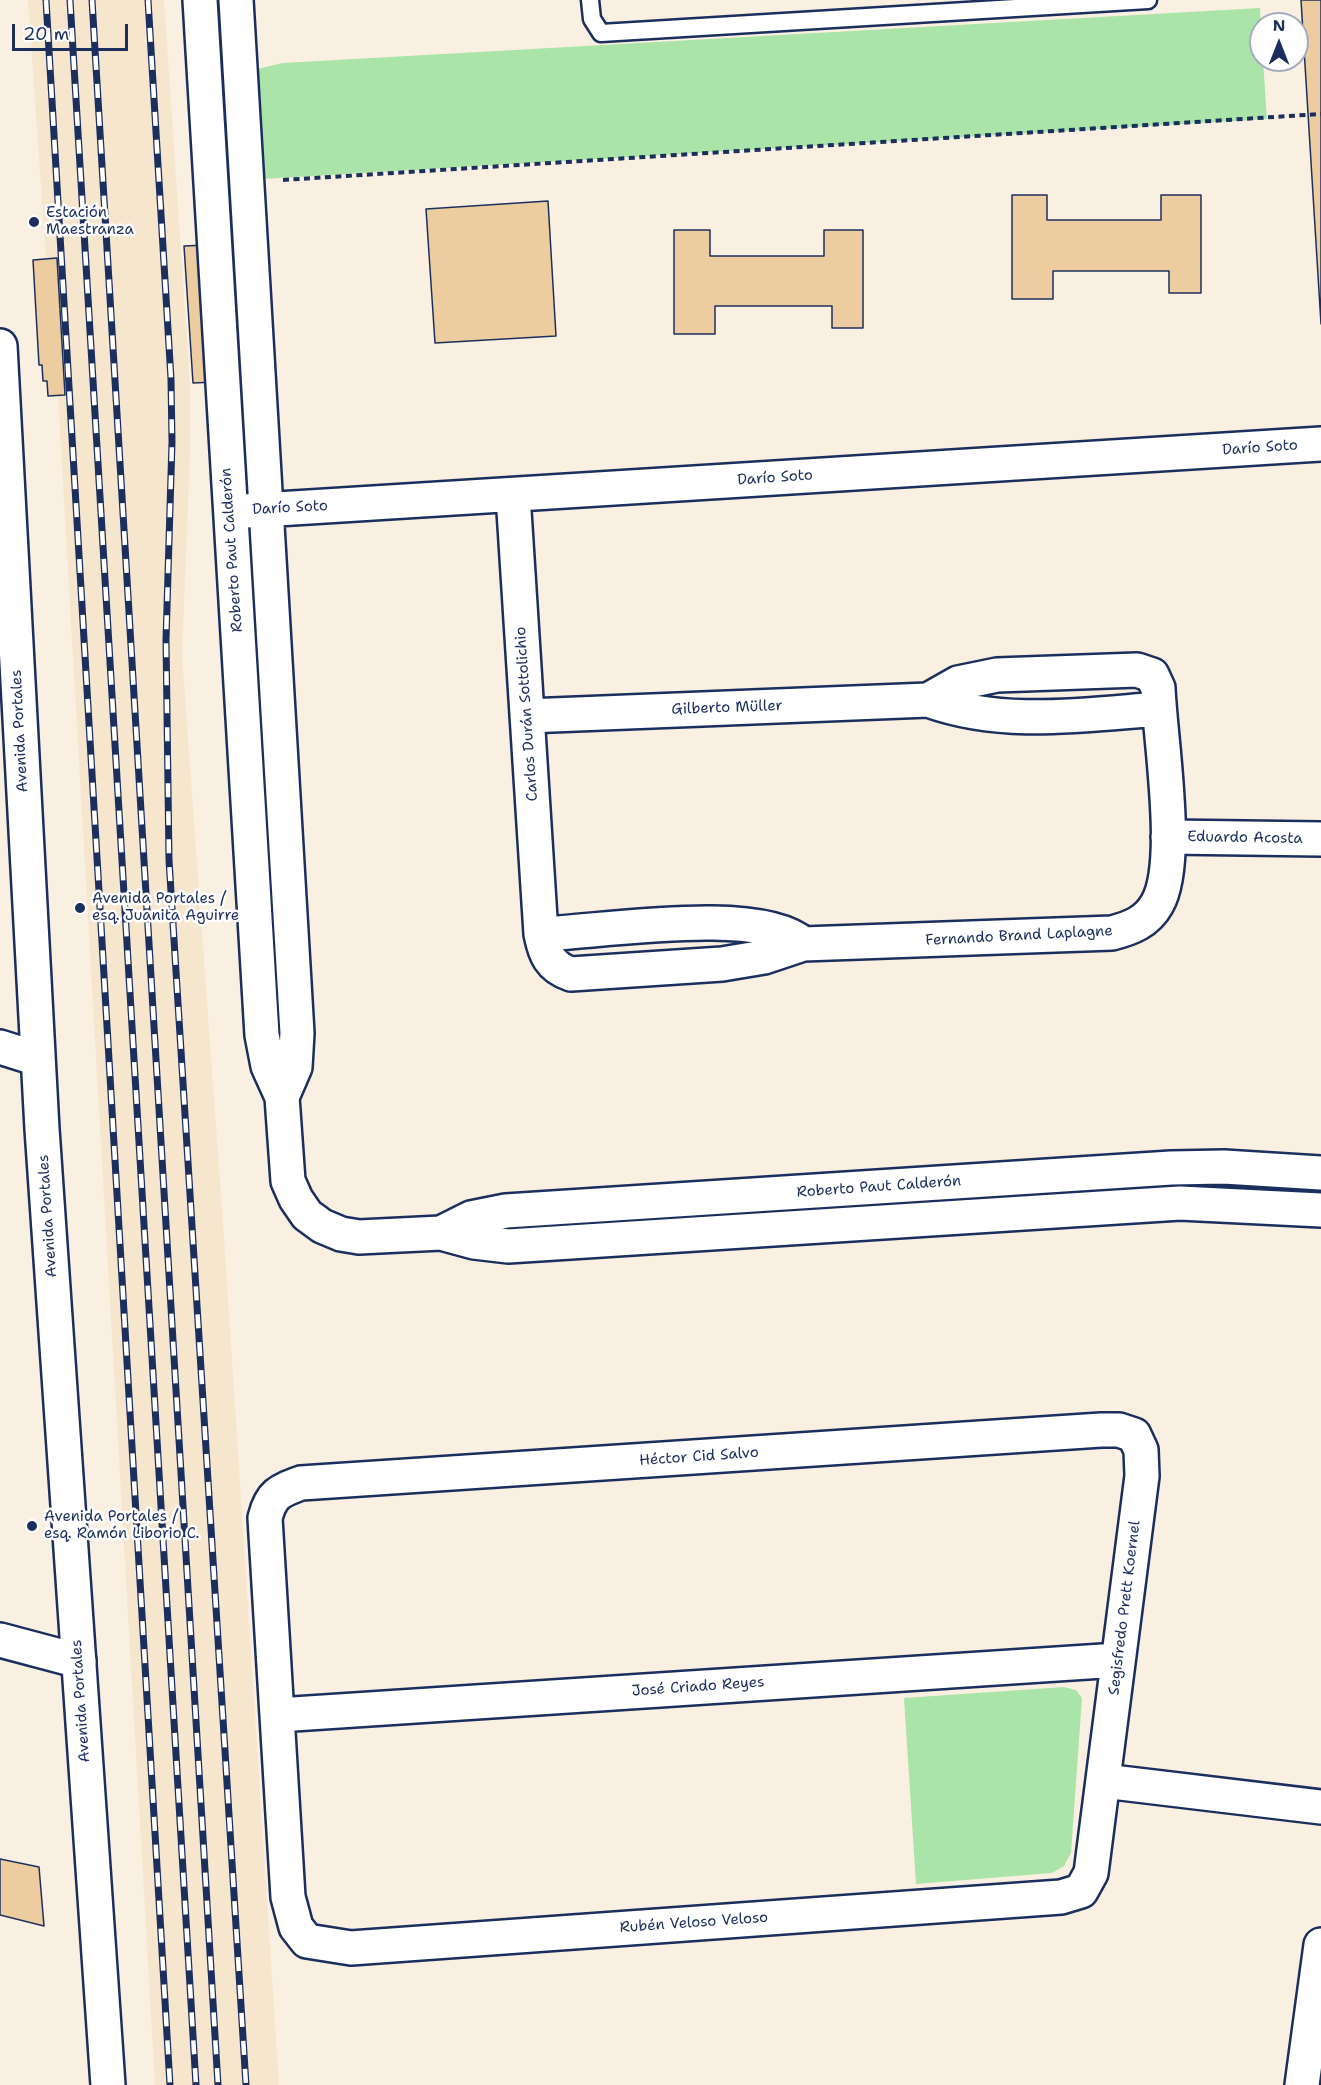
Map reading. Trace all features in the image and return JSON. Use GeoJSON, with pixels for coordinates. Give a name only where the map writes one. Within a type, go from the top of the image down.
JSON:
{"type":"FeatureCollection","features":[{"type":"Feature","properties":{"kind":"street","name":"Roberto Paut Calderón"},"geometry":{"type":"LineString","coordinates":[[200,0],[262,1035],[268,1066],[282,1097],[288,1181],[296,1199],[308,1215],[322,1226],[350,1235],[441,1233],[474,1242],[508,1246],[1180,1203],[1321,1210]]}},
{"type":"Feature","properties":{"kind":"street","name":"Roberto Paut Calderón"},"geometry":{"type":"LineString","coordinates":[[236,0],[297,1050],[290,1082],[282,1097]]}},
{"type":"Feature","properties":{"kind":"street","name":"Avenida Portales"},"geometry":{"type":"LineString","coordinates":[[0,346],[38,1059],[108,2085]]}},
{"type":"Feature","properties":{"kind":"street","name":"Darío Soto"},"geometry":{"type":"LineString","coordinates":[[229,512],[1321,444]]}},
{"type":"Feature","properties":{"kind":"street","name":"Carlos Durán Sottolichio"},"geometry":{"type":"LineString","coordinates":[[513,495],[541,934]]}},
{"type":"Feature","properties":{"kind":"street","name":"Gilberto Müller"},"geometry":{"type":"LineString","coordinates":[[928,700],[958,683],[998,675],[1137,670],[1152,675],[1158,688],[1168,837]]}},
{"type":"Feature","properties":{"kind":"street","name":"Gilberto Müller"},"geometry":{"type":"LineString","coordinates":[[527,716],[928,700],[978,714],[1026,718],[1159,709]]}},
{"type":"Feature","properties":{"kind":"street","name":"Eduardo Acosta"},"geometry":{"type":"LineString","coordinates":[[1168,837],[1321,839]]}},
{"type":"Feature","properties":{"kind":"street","name":"Fernando Brand Laplagne"},"geometry":{"type":"LineString","coordinates":[[541,934],[544,950],[550,962],[558,969],[571,974],[722,964],[764,957],[803,944],[1112,933],[1141,923],[1157,903],[1167,875],[1168,837]]}},
{"type":"Feature","properties":{"kind":"street"},"geometry":{"type":"LineString","coordinates":[[541,934],[672,923],[736,925],[778,930],[794,936],[803,944]]}},
{"type":"Feature","properties":{"kind":"street"},"geometry":{"type":"LineString","coordinates":[[0,1047],[38,1059]]}},
{"type":"Feature","properties":{"kind":"street","name":"Roberto Paut Calderón"},"geometry":{"type":"LineString","coordinates":[[441,1233],[471,1218],[506,1211],[1171,1168],[1235,1168],[1321,1173]]}},
{"type":"Feature","properties":{"kind":"street","name":"Héctor Cid Salvo"},"geometry":{"type":"LineString","coordinates":[[278,1715],[265,1518],[269,1501],[283,1490],[313,1482],[1101,1430],[1119,1430],[1134,1435]]}},
{"type":"Feature","properties":{"kind":"street","name":"Segisfredo Prett Koernel"},"geometry":{"type":"LineString","coordinates":[[1081,1891],[1091,1873],[1142,1476],[1141,1450],[1134,1435]]}},
{"type":"Feature","properties":{"kind":"street"},"geometry":{"type":"LineString","coordinates":[[0,1640],[79,1661]]}},
{"type":"Feature","properties":{"kind":"street","name":"José Criado Reyes"},"geometry":{"type":"LineString","coordinates":[[278,1715],[1118,1659]]}},
{"type":"Feature","properties":{"kind":"street","name":"Rubén Veloso Veloso"},"geometry":{"type":"LineString","coordinates":[[278,1715],[288,1897],[296,1927],[308,1941],[351,1948],[1061,1897],[1081,1891]]}},
{"type":"Feature","properties":{"kind":"street"},"geometry":{"type":"LineString","coordinates":[[1104,1781],[1321,1807]]}},
{"type":"Feature","properties":{"kind":"street"},"geometry":{"type":"LineString","coordinates":[[1302,2085],[1321,1945]]}},
{"type":"Feature","properties":{"kind":"lane"},"geometry":{"type":"LineString","coordinates":[[590,0],[592,19],[601,33],[1148,0]]}},
{"type":"Feature","properties":{"kind":"path"},"geometry":{"type":"LineString","coordinates":[[246,182],[1321,114]]}},
{"type":"Feature","properties":{"kind":"shaded area"},"geometry":{"type":"Polygon","coordinates":[[[28,0],[164,0],[190,384],[190,456],[182,655],[224,1237],[279,2085],[155,2085],[58,396],[48,396],[47,381],[43,381],[42,366],[39,365],[33,260],[46,258],[28,0]]]}},
{"type":"Feature","properties":{"kind":"green space"},"geometry":{"type":"Polygon","coordinates":[[[1260,8],[1260,12],[1249,12],[1249,72],[1264,72],[1267,119],[263,179],[257,69],[283,63],[1260,8]]]}},
{"type":"Feature","properties":{"kind":"green space"},"geometry":{"type":"Polygon","coordinates":[[[1064,1687],[1076,1690],[1082,1698],[1071,1853],[1064,1866],[1052,1873],[916,1884],[904,1698],[1064,1687]]]}},
{"type":"Feature","properties":{"kind":"building"},"geometry":{"type":"Polygon","coordinates":[[[1301,0],[1321,0],[1321,324],[1305,72],[1309,72],[1309,12],[1302,12],[1301,0]]]}},
{"type":"Feature","properties":{"kind":"building"},"geometry":{"type":"Polygon","coordinates":[[[1012,195],[1047,195],[1047,220],[1161,220],[1161,195],[1201,195],[1201,293],[1169,293],[1169,271],[1053,271],[1053,299],[1012,299],[1012,195]]]}},
{"type":"Feature","properties":{"kind":"building"},"geometry":{"type":"Polygon","coordinates":[[[548,201],[556,336],[435,343],[426,209],[548,201]]]}},
{"type":"Feature","properties":{"kind":"building"},"geometry":{"type":"Polygon","coordinates":[[[674,230],[710,230],[710,256],[824,256],[824,230],[863,230],[863,328],[832,328],[832,306],[715,306],[715,334],[674,334],[674,230]]]}},
{"type":"Feature","properties":{"kind":"building"},"geometry":{"type":"Polygon","coordinates":[[[207,245],[215,382],[193,383],[184,246],[207,245]]]}},
{"type":"Feature","properties":{"kind":"building"},"geometry":{"type":"Polygon","coordinates":[[[57,258],[65,395],[48,396],[47,381],[43,381],[42,365],[39,365],[33,260],[57,258]]]}},
{"type":"Feature","properties":{"kind":"building"},"geometry":{"type":"Polygon","coordinates":[[[0,1859],[39,1867],[44,1926],[0,1915],[0,1859]]]}},
{"type":"Feature","properties":{"kind":"railway"},"geometry":{"type":"LineString","coordinates":[[46,0],[170,2085]]}},
{"type":"Feature","properties":{"kind":"railway"},"geometry":{"type":"LineString","coordinates":[[70,0],[196,2085]]}},
{"type":"Feature","properties":{"kind":"railway"},"geometry":{"type":"LineString","coordinates":[[92,0],[218,2085]]}},
{"type":"Feature","properties":{"kind":"railway"},"geometry":{"type":"LineString","coordinates":[[148,0],[171,379],[172,442],[166,640],[169,860],[246,2085]]}},
{"type":"Feature","properties":{"kind":"place","name":"Estación Maestranza"},"geometry":{"type":"Point","coordinates":[34,222]}},
{"type":"Feature","properties":{"kind":"place","name":"Avenida Portales / esq. Juanita Aguirre"},"geometry":{"type":"Point","coordinates":[80,908]}},
{"type":"Feature","properties":{"kind":"place","name":"Avenida Portales / esq. Ramón Liborio C."},"geometry":{"type":"Point","coordinates":[32,1526]}}]}
